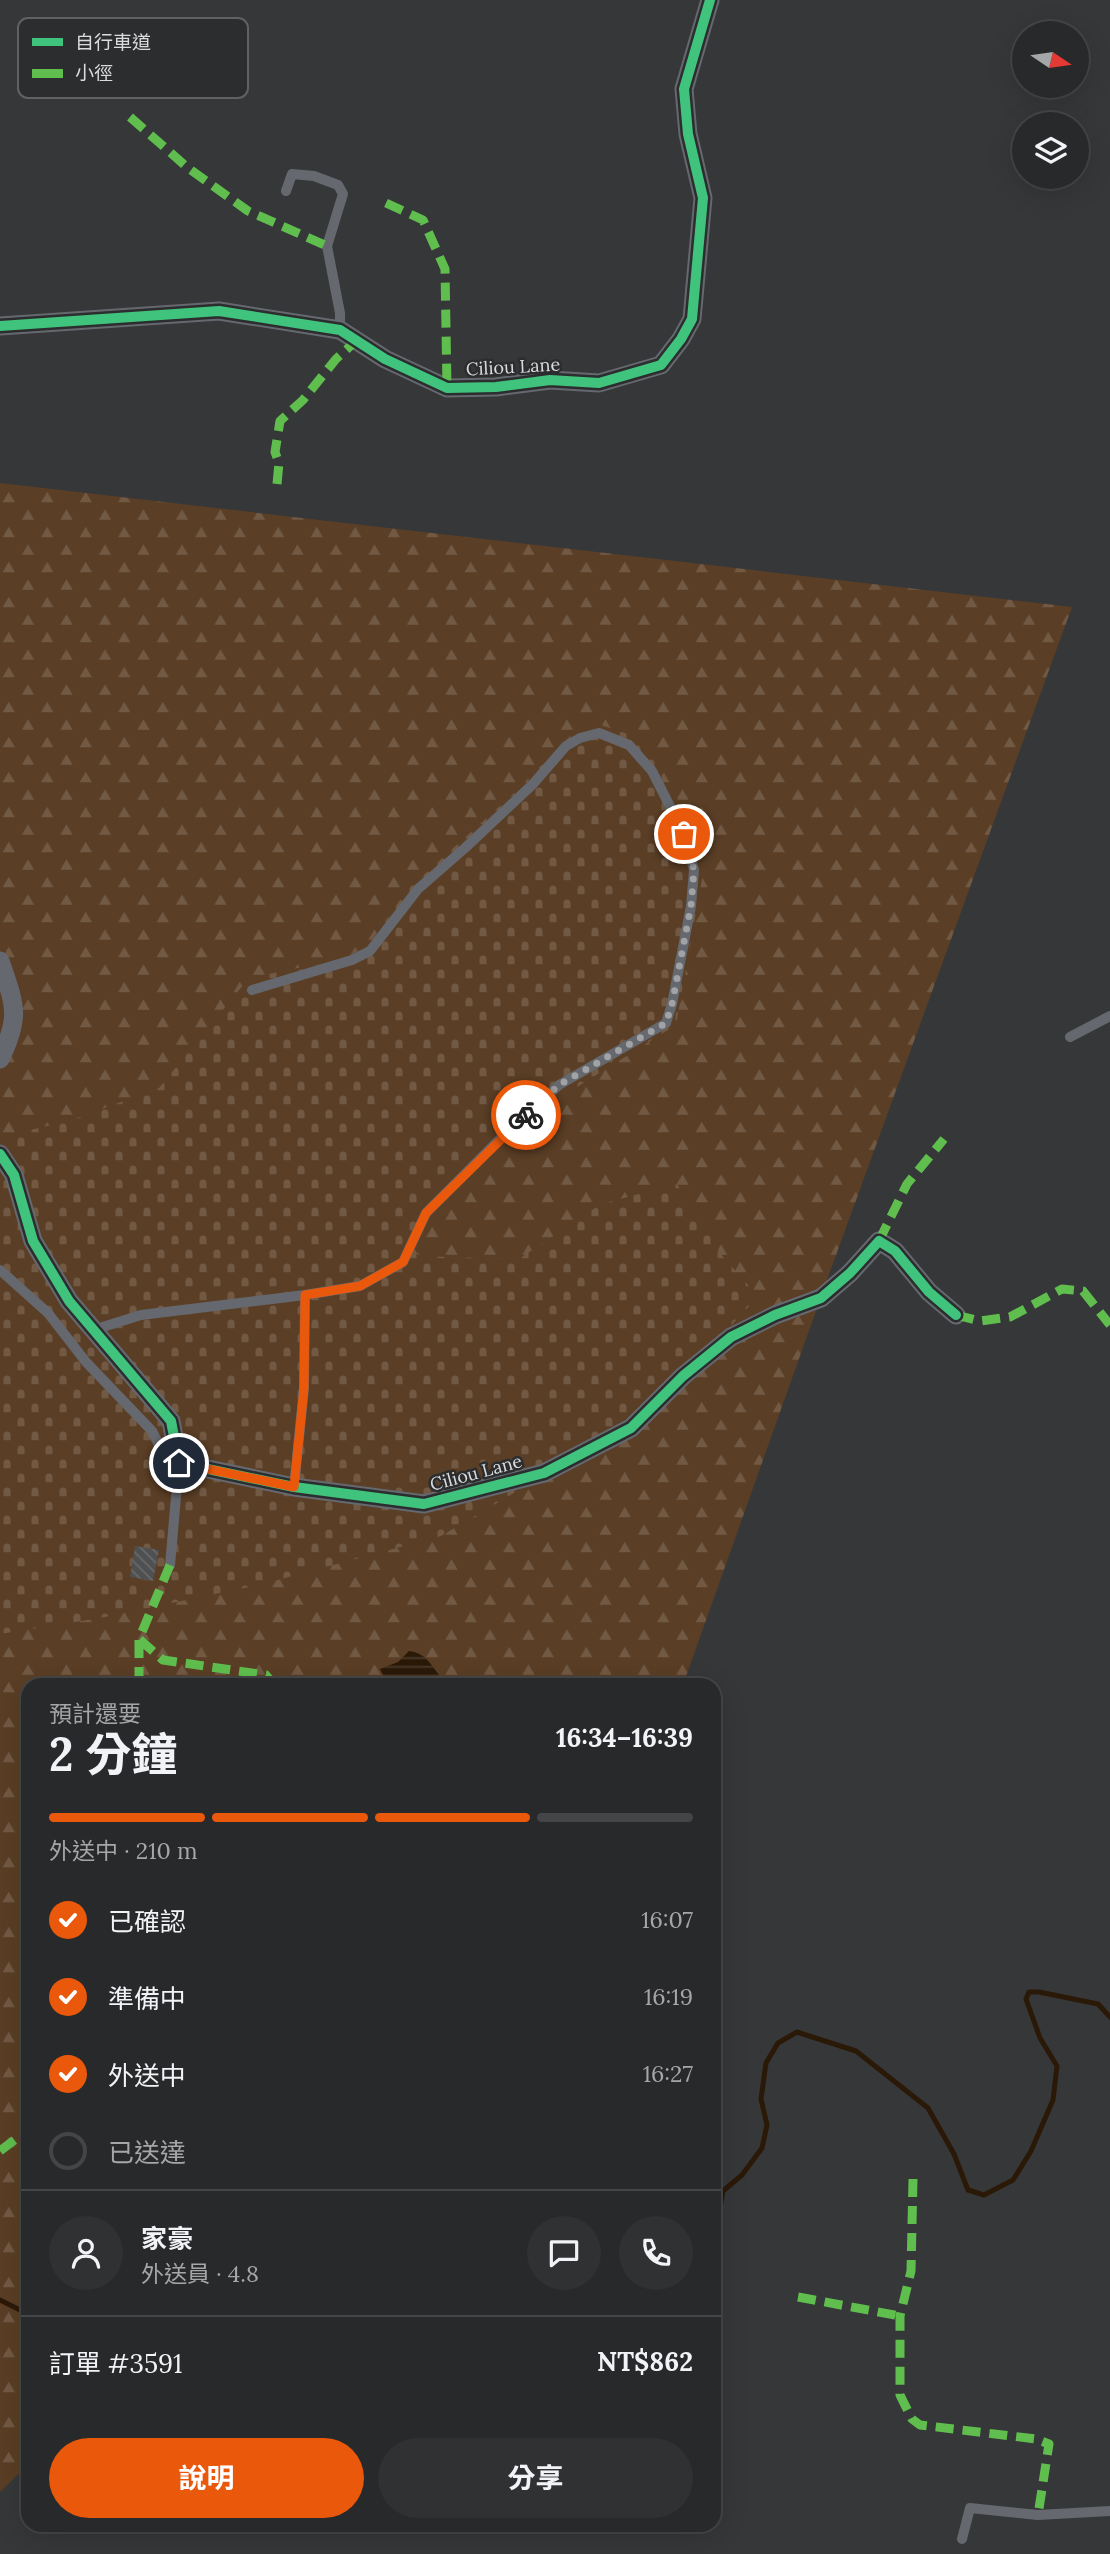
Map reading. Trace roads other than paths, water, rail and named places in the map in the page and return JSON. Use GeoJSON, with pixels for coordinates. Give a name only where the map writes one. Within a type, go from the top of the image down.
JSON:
{"type":"FeatureCollection","features":[{"type":"Feature","properties":{"kind":"street","name":"Ciliou Lane"},"geometry":{"type":"LineString","coordinates":[[0,327],[202,310],[219,311],[340,330],[385,359],[447,388],[496,387],[550,380],[599,383],[661,365],[692,319],[703,198],[688,134],[684,89],[710,0]]}},
{"type":"Feature","properties":{"kind":"street"},"geometry":{"type":"LineString","coordinates":[[0,961],[15,1004],[12,1035],[0,1059]]}},
{"type":"Feature","properties":{"kind":"street"},"geometry":{"type":"LineString","coordinates":[[0,1154],[14,1175],[33,1241],[69,1301],[171,1421],[179,1463]]}},
{"type":"Feature","properties":{"kind":"street","name":"Ciliou Lane"},"geometry":{"type":"LineString","coordinates":[[179,1463],[294,1487],[424,1504],[544,1473],[632,1428],[683,1376],[731,1337],[775,1315],[821,1298],[850,1273],[879,1241],[895,1251],[929,1292],[956,1315]]}},
{"type":"Feature","properties":{"kind":"lane"},"geometry":{"type":"LineString","coordinates":[[286,191],[292,174],[314,176],[338,185],[343,194],[327,246],[340,313],[340,330]]}},
{"type":"Feature","properties":{"kind":"lane"},"geometry":{"type":"LineString","coordinates":[[93,1330],[141,1315],[360,1286],[403,1262],[426,1213],[524,1116],[559,1085],[666,1023],[691,906],[694,870],[684,834],[652,771],[629,745],[599,733],[580,738],[566,746],[504,811],[418,889],[370,951],[352,960],[252,990]]}},
{"type":"Feature","properties":{"kind":"lane"},"geometry":{"type":"LineString","coordinates":[[1070,1037],[1110,1016]]}},
{"type":"Feature","properties":{"kind":"lane"},"geometry":{"type":"LineString","coordinates":[[0,1270],[48,1313],[86,1362],[152,1431],[164,1455],[179,1463],[170,1565]]}},
{"type":"Feature","properties":{"kind":"lane"},"geometry":{"type":"LineString","coordinates":[[294,1487],[304,1388],[305,1295]]}},
{"type":"Feature","properties":{"kind":"lane"},"geometry":{"type":"LineString","coordinates":[[962,2539],[970,2508],[1038,2515],[1110,2511]]}},
{"type":"Feature","properties":{"kind":"waterway"},"geometry":{"type":"LineString","coordinates":[[721,2202],[723,2191],[742,2175],[762,2148],[767,2125],[761,2099],[766,2063],[778,2043],[797,2032],[856,2051],[928,2108],[954,2154],[968,2190],[984,2195],[1013,2180],[1031,2151],[1053,2100],[1057,2066],[1040,2038],[1026,1999],[1029,1992],[1098,2004],[1110,2017]]}},
{"type":"Feature","properties":{"kind":"waterway"},"geometry":{"type":"LineString","coordinates":[[0,2300],[21,2310]]}}]}
